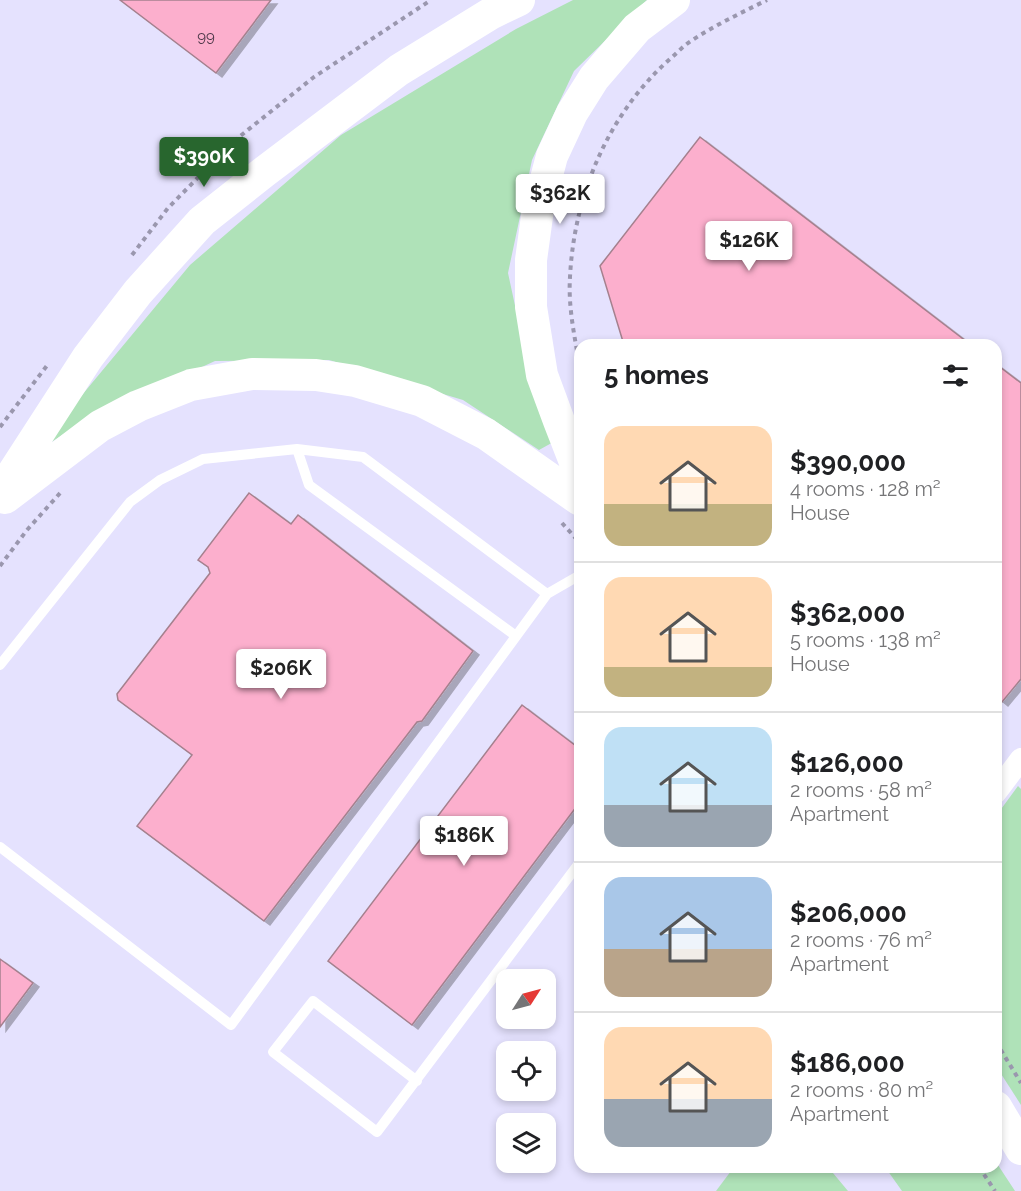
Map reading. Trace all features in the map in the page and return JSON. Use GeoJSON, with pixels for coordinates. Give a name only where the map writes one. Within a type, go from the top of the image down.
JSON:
{"type":"FeatureCollection","features":[{"type":"Feature","properties":{"kind":"street"},"geometry":{"type":"LineString","coordinates":[[0,493],[87,357],[138,292],[202,221],[399,70],[490,14],[519,0]]}},
{"type":"Feature","properties":{"kind":"street"},"geometry":{"type":"LineString","coordinates":[[574,460],[542,375],[531,308],[531,260],[538,209],[552,156],[572,113],[594,78],[637,28],[674,0]]}},
{"type":"Feature","properties":{"kind":"street"},"geometry":{"type":"LineString","coordinates":[[0,502],[100,426],[138,406],[191,385],[252,374],[316,375],[355,381],[422,402],[486,434],[574,496]]}},
{"type":"Feature","properties":{"kind":"street"},"geometry":{"type":"LineString","coordinates":[[1002,785],[1020,763]]}},
{"type":"Feature","properties":{"kind":"street"},"geometry":{"type":"LineString","coordinates":[[1002,1117],[1021,1149]]}},
{"type":"Feature","properties":{"kind":"lane"},"geometry":{"type":"LineString","coordinates":[[0,665],[129,502],[160,480],[202,459],[297,449],[363,457],[547,594]]}},
{"type":"Feature","properties":{"kind":"lane"},"geometry":{"type":"LineString","coordinates":[[297,449],[309,485],[516,636]]}},
{"type":"Feature","properties":{"kind":"lane"},"geometry":{"type":"LineString","coordinates":[[0,847],[231,1025],[547,594],[574,578]]}},
{"type":"Feature","properties":{"kind":"lane"},"geometry":{"type":"LineString","coordinates":[[417,1081],[312,1001],[273,1052],[377,1132],[417,1081],[574,870]]}},
{"type":"Feature","properties":{"kind":"path"},"geometry":{"type":"LineString","coordinates":[[575,339],[570,279],[573,242],[583,196],[601,151],[633,98],[658,69],[689,42],[767,0]]}},
{"type":"Feature","properties":{"kind":"path"},"geometry":{"type":"LineString","coordinates":[[1002,1052],[1021,1083]]}},
{"type":"Feature","properties":{"kind":"path"},"geometry":{"type":"LineString","coordinates":[[983,1173],[995,1191]]}},
{"type":"Feature","properties":{"kind":"green space"},"geometry":{"type":"Polygon","coordinates":[[[573,0],[647,0],[574,71],[532,160],[508,273],[534,394],[557,440],[539,450],[463,400],[329,360],[215,361],[84,421],[33,454],[190,265],[341,135],[516,29],[573,0]]]}},
{"type":"Feature","properties":{"kind":"green space"},"geometry":{"type":"Polygon","coordinates":[[[1018,786],[1021,789],[1021,1105],[1002,1075],[1002,808],[1018,786]]]}},
{"type":"Feature","properties":{"kind":"green space"},"geometry":{"type":"Polygon","coordinates":[[[1002,1171],[1015,1191],[902,1191],[889,1173],[1002,1173],[1002,1171]]]}},
{"type":"Feature","properties":{"kind":"green space"},"geometry":{"type":"Polygon","coordinates":[[[730,1173],[833,1173],[848,1191],[716,1191],[730,1173]]]}},
{"type":"Feature","properties":{"kind":"building"},"geometry":{"type":"Polygon","coordinates":[[[120,0],[271,0],[216,73],[120,0]]]}},
{"type":"Feature","properties":{"kind":"building"},"geometry":{"type":"Polygon","coordinates":[[[700,137],[963,339],[622,339],[600,266],[700,137]]]}},
{"type":"Feature","properties":{"kind":"building"},"geometry":{"type":"Polygon","coordinates":[[[1002,369],[1021,383],[1021,679],[1002,702],[1002,369]]]}},
{"type":"Feature","properties":{"kind":"building"},"geometry":{"type":"Polygon","coordinates":[[[249,493],[291,524],[298,515],[473,651],[422,721],[417,722],[264,921],[137,826],[192,755],[118,700],[117,694],[210,573],[208,567],[198,560],[249,493]]]}},
{"type":"Feature","properties":{"kind":"building"},"geometry":{"type":"Polygon","coordinates":[[[522,705],[574,744],[574,810],[412,1025],[328,961],[522,705]]]}},
{"type":"Feature","properties":{"kind":"building"},"geometry":{"type":"Polygon","coordinates":[[[0,959],[33,983],[0,1027],[0,959]]]}}]}
